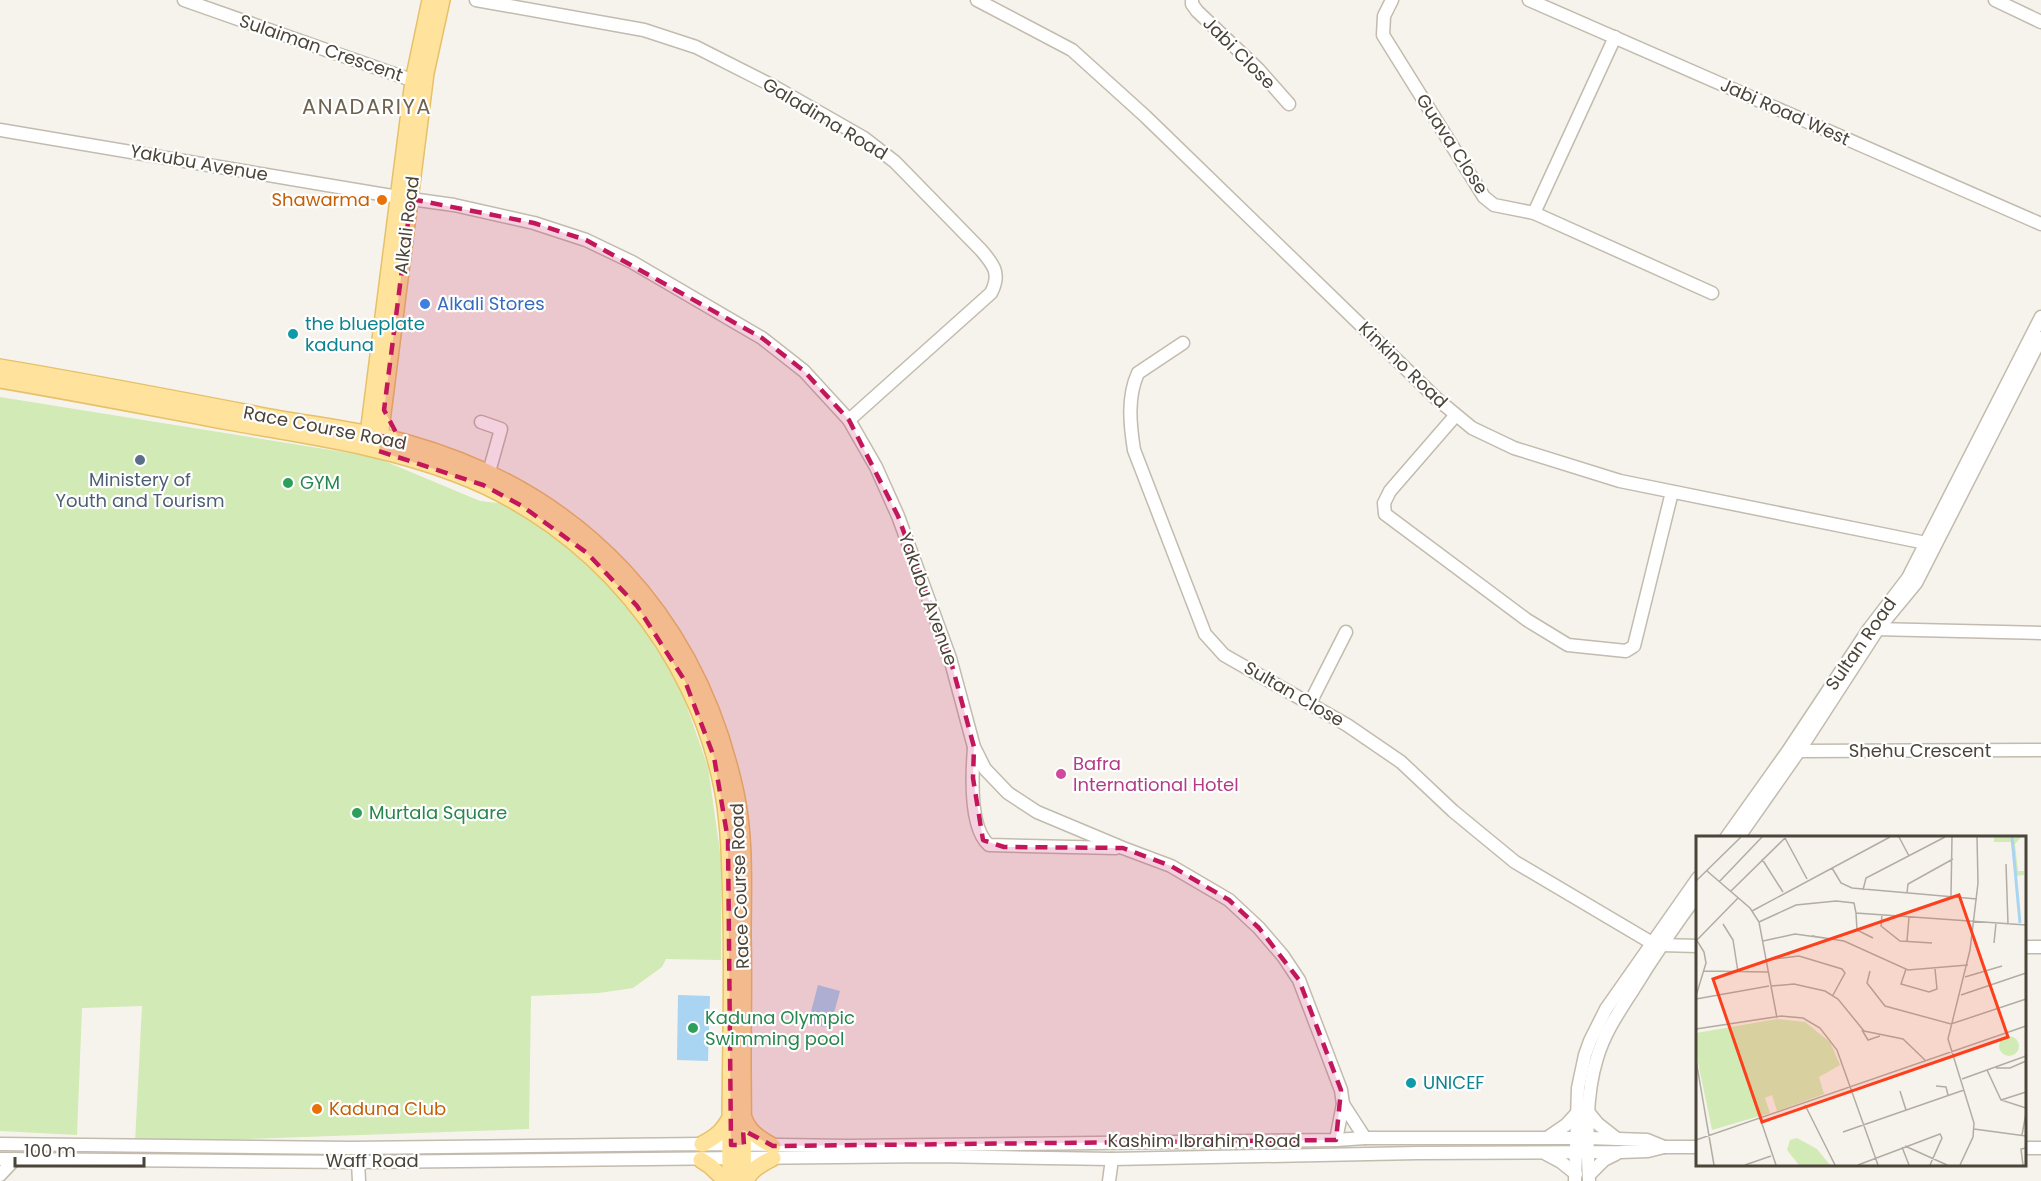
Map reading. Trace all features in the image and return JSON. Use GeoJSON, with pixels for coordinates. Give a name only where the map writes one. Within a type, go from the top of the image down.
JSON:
{"type":"FeatureCollection","features":[{"type":"Feature","properties":{"kind":"main road","name":"Alkali Road"},"geometry":{"type":"LineString","coordinates":[[374,442],[430,0]]}},
{"type":"Feature","properties":{"kind":"main road","name":"Alkali Road"},"geometry":{"type":"LineString","coordinates":[[419,83],[442,0]]}},
{"type":"Feature","properties":{"kind":"main road","name":"Race Course Road"},"geometry":{"type":"LineString","coordinates":[[0,367],[339,429],[483,485],[522,506],[557,529],[587,553],[637,606],[662,641],[685,681],[714,757],[723,794],[728,840],[737,1116]]}},
{"type":"Feature","properties":{"kind":"main road","name":"Race Course Road"},"geometry":{"type":"LineString","coordinates":[[0,380],[374,442],[411,444],[489,472],[530,494],[594,540],[620,566],[647,596],[673,632],[695,673],[712,711],[737,796],[742,841],[737,1152]]}},
{"type":"Feature","properties":{"kind":"main road"},"geometry":{"type":"LineString","coordinates":[[339,429],[378,407],[395,429],[411,444]]}},
{"type":"Feature","properties":{"kind":"main road"},"geometry":{"type":"LineString","coordinates":[[737,1152],[728,1181],[701,1152],[737,1116],[773,1152],[745,1181]]}},
{"type":"Feature","properties":{"kind":"main road"},"geometry":{"type":"LineString","coordinates":[[737,1152],[745,1181]]}},
{"type":"Feature","properties":{"kind":"street","name":"Sulaiman Crescent"},"geometry":{"type":"LineString","coordinates":[[184,0],[208,4],[419,83]]}},
{"type":"Feature","properties":{"kind":"street","name":"Galadima Road"},"geometry":{"type":"LineString","coordinates":[[476,0],[644,30],[696,47],[773,86],[864,138],[895,162],[990,260],[996,273],[996,284],[991,293],[849,420]]}},
{"type":"Feature","properties":{"kind":"street","name":"Kinkino Road"},"geometry":{"type":"LineString","coordinates":[[977,0],[1072,50],[1145,116],[1455,416],[1472,428],[1514,448],[1620,481],[1926,543]]}},
{"type":"Feature","properties":{"kind":"street","name":"Jabi Close"},"geometry":{"type":"LineString","coordinates":[[1192,0],[1197,11],[1258,69],[1289,104]]}},
{"type":"Feature","properties":{"kind":"street","name":"Guava Close"},"geometry":{"type":"LineString","coordinates":[[1392,0],[1384,16],[1383,35],[1484,197],[1494,205],[1534,213],[1712,293]]}},
{"type":"Feature","properties":{"kind":"street","name":"Jabi Road West"},"geometry":{"type":"LineString","coordinates":[[1530,0],[2041,224]]}},
{"type":"Feature","properties":{"kind":"street"},"geometry":{"type":"LineString","coordinates":[[1995,0],[2010,4],[2041,22]]}},
{"type":"Feature","properties":{"kind":"street"},"geometry":{"type":"LineString","coordinates":[[1534,213],[1615,37]]}},
{"type":"Feature","properties":{"kind":"street","name":"Yakubu Avenue"},"geometry":{"type":"LineString","coordinates":[[0,130],[454,205],[534,223],[586,240],[632,262],[762,338],[804,371],[849,420],[876,467],[898,516],[950,658],[975,747],[985,769],[1008,792],[1037,812],[1171,866],[1229,900],[1259,928],[1283,956],[1299,980],[1341,1090],[1343,1104],[1336,1140]]}},
{"type":"Feature","properties":{"kind":"street"},"geometry":{"type":"LineString","coordinates":[[1995,421],[2041,317]]}},
{"type":"Feature","properties":{"kind":"street"},"geometry":{"type":"LineString","coordinates":[[1983,443],[2041,338]]}},
{"type":"Feature","properties":{"kind":"street","name":"Sultan Close"},"geometry":{"type":"LineString","coordinates":[[1183,343],[1138,373],[1129,419],[1134,450],[1205,634],[1224,655],[1347,725],[1401,762],[1453,811],[1515,862],[1657,944]]}},
{"type":"Feature","properties":{"kind":"street"},"geometry":{"type":"LineString","coordinates":[[1455,416],[1390,491],[1384,503],[1385,514],[1527,620],[1568,645],[1626,651],[1634,646],[1672,492]]}},
{"type":"Feature","properties":{"kind":"street"},"geometry":{"type":"LineString","coordinates":[[482,422],[501,429],[489,472]]}},
{"type":"Feature","properties":{"kind":"street","name":"Sultan Road"},"geometry":{"type":"LineString","coordinates":[[1727,836],[1908,578],[1983,443]]}},
{"type":"Feature","properties":{"kind":"street","name":"Sultan Road"},"geometry":{"type":"LineString","coordinates":[[1739,836],[1799,751],[1874,629],[1916,583],[1983,443]]}},
{"type":"Feature","properties":{"kind":"street"},"geometry":{"type":"LineString","coordinates":[[1874,629],[2041,633]]}},
{"type":"Feature","properties":{"kind":"street"},"geometry":{"type":"LineString","coordinates":[[1310,703],[1346,632]]}},
{"type":"Feature","properties":{"kind":"street"},"geometry":{"type":"LineString","coordinates":[[975,747],[973,778],[977,824],[983,840],[989,845],[1123,848]]}},
{"type":"Feature","properties":{"kind":"street","name":"Shehu Crescent"},"geometry":{"type":"LineString","coordinates":[[1799,751],[2041,750]]}},
{"type":"Feature","properties":{"kind":"street"},"geometry":{"type":"LineString","coordinates":[[1657,944],[1696,881]]}},
{"type":"Feature","properties":{"kind":"street"},"geometry":{"type":"LineString","coordinates":[[1576,1178],[1582,1153],[1583,1113],[1578,1088],[1590,1041],[1606,1009],[1696,896]]}},
{"type":"Feature","properties":{"kind":"street"},"geometry":{"type":"LineString","coordinates":[[1657,944],[1696,946]]}},
{"type":"Feature","properties":{"kind":"street","name":"Yakubu Avenue"},"geometry":{"type":"LineString","coordinates":[[1343,1104],[1365,1138]]}},
{"type":"Feature","properties":{"kind":"street"},"geometry":{"type":"LineString","coordinates":[[1546,1138],[1583,1113]]}},
{"type":"Feature","properties":{"kind":"street"},"geometry":{"type":"LineString","coordinates":[[1583,1113],[1598,1124],[1619,1146],[1589,1178]]}},
{"type":"Feature","properties":{"kind":"street","name":"Kashim Ibrahim Road"},"geometry":{"type":"LineString","coordinates":[[773,1152],[1365,1138],[1582,1138],[1619,1146]]}},
{"type":"Feature","properties":{"kind":"street","name":"Kashim Ibrahim Road"},"geometry":{"type":"LineString","coordinates":[[737,1152],[1112,1158],[1582,1153],[1647,1140],[1664,1147],[1696,1147]]}},
{"type":"Feature","properties":{"kind":"street"},"geometry":{"type":"LineString","coordinates":[[1173,1142],[1174,1157]]}},
{"type":"Feature","properties":{"kind":"street","name":"Waff Road"},"geometry":{"type":"LineString","coordinates":[[0,1144],[737,1152]]}},
{"type":"Feature","properties":{"kind":"street","name":"Waff Road"},"geometry":{"type":"LineString","coordinates":[[0,1159],[358,1162],[701,1152]]}},
{"type":"Feature","properties":{"kind":"street"},"geometry":{"type":"LineString","coordinates":[[1542,1152],[1561,1162],[1576,1178]]}},
{"type":"Feature","properties":{"kind":"street"},"geometry":{"type":"LineString","coordinates":[[1582,1153],[1589,1178]]}},
{"type":"Feature","properties":{"kind":"street"},"geometry":{"type":"LineString","coordinates":[[1109,1181],[1112,1158]]}},
{"type":"Feature","properties":{"kind":"street"},"geometry":{"type":"LineString","coordinates":[[0,1175],[15,1159]]}},
{"type":"Feature","properties":{"kind":"street"},"geometry":{"type":"LineString","coordinates":[[358,1162],[359,1181]]}},
{"type":"Feature","properties":{"kind":"highlighted area"},"geometry":{"type":"Polygon","coordinates":[[[411,199],[534,223],[586,240],[762,338],[804,371],[849,420],[898,516],[950,658],[974,747],[973,778],[983,840],[1004,847],[1123,848],[1171,866],[1229,900],[1259,928],[1299,980],[1341,1090],[1336,1140],[773,1146],[743,1130],[744,1145],[731,1145],[728,840],[714,757],[685,681],[637,606],[587,553],[522,506],[483,485],[379,451],[381,436],[401,442],[384,410],[411,199]]]}},
{"type":"Feature","properties":{"kind":"green space","name":"Murtala Square"},"geometry":{"type":"Polygon","coordinates":[[[0,397],[375,457],[480,501],[507,504],[575,553],[632,611],[679,684],[708,767],[721,859],[721,960],[666,959],[662,967],[633,988],[599,993],[531,996],[529,1129],[135,1143],[142,1006],[82,1008],[77,1135],[0,1131],[0,397]]]}},
{"type":"Feature","properties":{"kind":"water"},"geometry":{"type":"Polygon","coordinates":[[[818,985],[840,991],[830,1028],[808,1023],[818,985]]]}},
{"type":"Feature","properties":{"kind":"water","name":"Kaduna Olympic Swimming pool"},"geometry":{"type":"Polygon","coordinates":[[[678,995],[710,996],[708,1061],[677,1060],[678,995]]]}},
{"type":"Feature","properties":{"kind":"place","name":"Shawarma"},"geometry":{"type":"Point","coordinates":[382,200]}},
{"type":"Feature","properties":{"kind":"place","name":"Alkali Stores"},"geometry":{"type":"Point","coordinates":[425,304]}},
{"type":"Feature","properties":{"kind":"place","name":"the blueplate kaduna"},"geometry":{"type":"Point","coordinates":[293,334]}},
{"type":"Feature","properties":{"kind":"place","name":"Ministery of Youth and Tourism"},"geometry":{"type":"Point","coordinates":[140,460]}},
{"type":"Feature","properties":{"kind":"place","name":"GYM"},"geometry":{"type":"Point","coordinates":[288,483]}},
{"type":"Feature","properties":{"kind":"place","name":"Bafra International Hotel"},"geometry":{"type":"Point","coordinates":[1061,774]}},
{"type":"Feature","properties":{"kind":"place","name":"Murtala Square"},"geometry":{"type":"Point","coordinates":[357,813]}},
{"type":"Feature","properties":{"kind":"place","name":"Kaduna Olympic Swimming pool"},"geometry":{"type":"Point","coordinates":[693,1028]}},
{"type":"Feature","properties":{"kind":"place","name":"UNICEF"},"geometry":{"type":"Point","coordinates":[1411,1083]}},
{"type":"Feature","properties":{"kind":"place","name":"Kaduna Club"},"geometry":{"type":"Point","coordinates":[317,1109]}},
{"type":"Feature","properties":{"kind":"district","name":"ANADARIYA"},"geometry":{"type":"Point","coordinates":[367,107]}}]}
